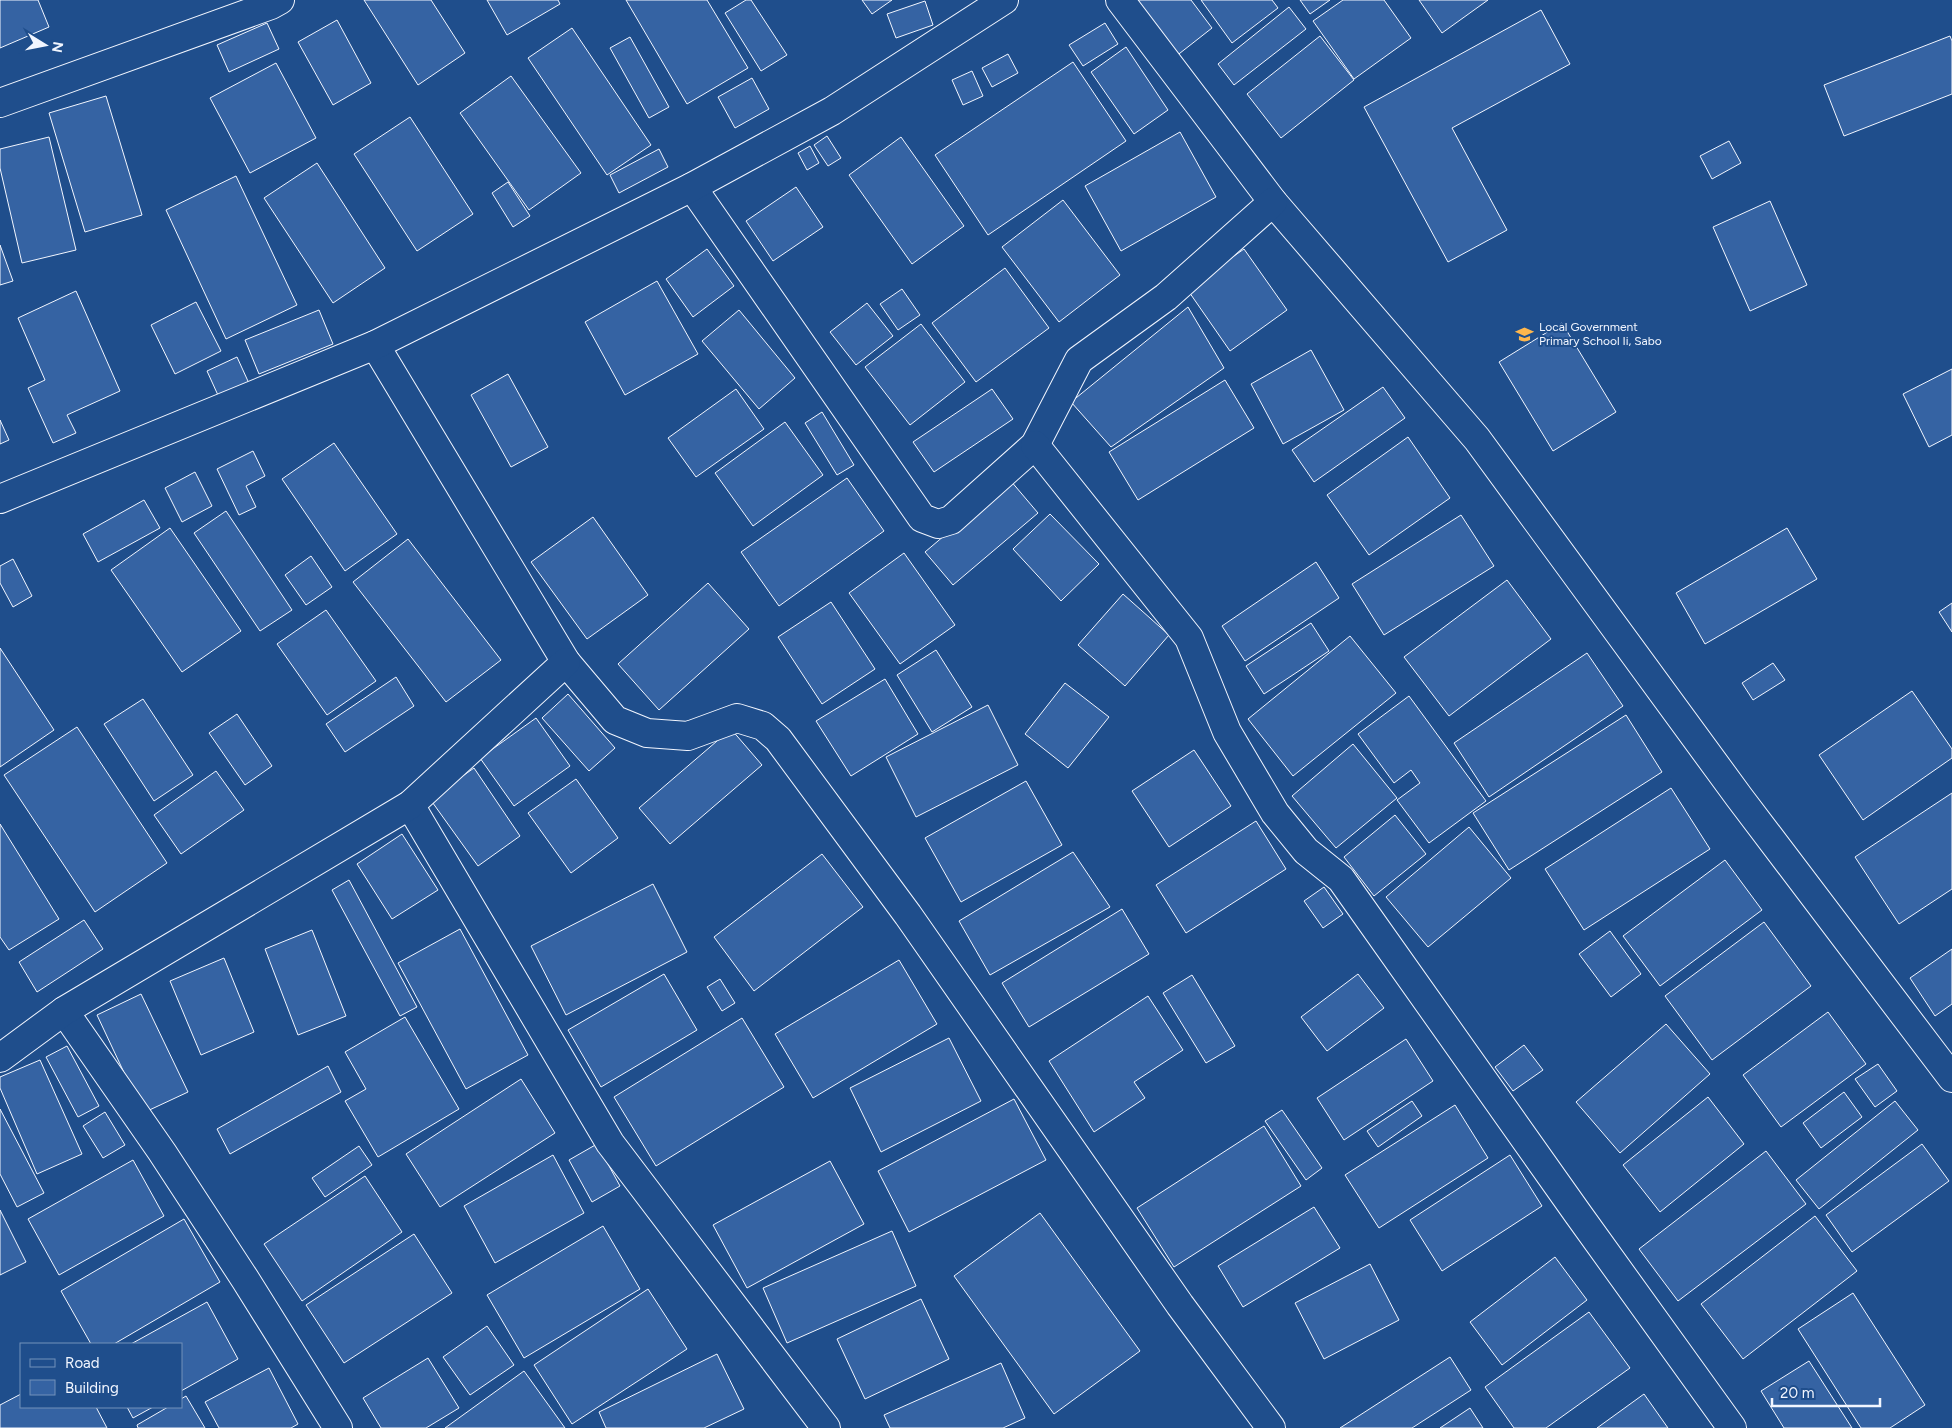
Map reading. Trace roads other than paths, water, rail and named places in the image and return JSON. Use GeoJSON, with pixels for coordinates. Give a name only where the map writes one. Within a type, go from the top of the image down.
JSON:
{"type":"FeatureCollection","features":[{"type":"Feature","properties":{"kind":"street"},"geometry":{"type":"LineString","coordinates":[[0,499],[375,345],[692,187],[832,111],[1004,0]]}},
{"type":"Feature","properties":{"kind":"street"},"geometry":{"type":"LineString","coordinates":[[1120,0],[1273,202],[1477,439],[1733,789],[1952,1078]]}},
{"type":"Feature","properties":{"kind":"street"},"geometry":{"type":"LineString","coordinates":[[0,102],[273,2]]}},
{"type":"Feature","properties":{"kind":"street"},"geometry":{"type":"LineString","coordinates":[[692,187],[922,518],[938,524],[951,520],[1035,445],[1079,360],[1166,298],[1273,202]]}},
{"type":"Feature","properties":{"kind":"street"},"geometry":{"type":"LineString","coordinates":[[375,345],[566,662],[615,720],[646,733],[688,736],[737,718],[763,726],[778,739],[908,915],[1180,1305],[1271,1428]]}},
{"type":"Feature","properties":{"kind":"street"},"geometry":{"type":"LineString","coordinates":[[1035,445],[1189,638],[1227,732],[1275,813],[1306,851],[1341,879],[1732,1428]]}},
{"type":"Feature","properties":{"kind":"street"},"geometry":{"type":"LineString","coordinates":[[0,1058],[64,1011],[410,805],[566,662]]}},
{"type":"Feature","properties":{"kind":"street"},"geometry":{"type":"LineString","coordinates":[[410,805],[610,1143],[826,1428]]}},
{"type":"Feature","properties":{"kind":"street"},"geometry":{"type":"LineString","coordinates":[[64,1011],[162,1152],[245,1279],[338,1428]]}},
{"type":"Feature","properties":{"kind":"place","name":"Local Government Primary School Ii, Sabo"},"geometry":{"type":"Point","coordinates":[1525,334]}}]}
